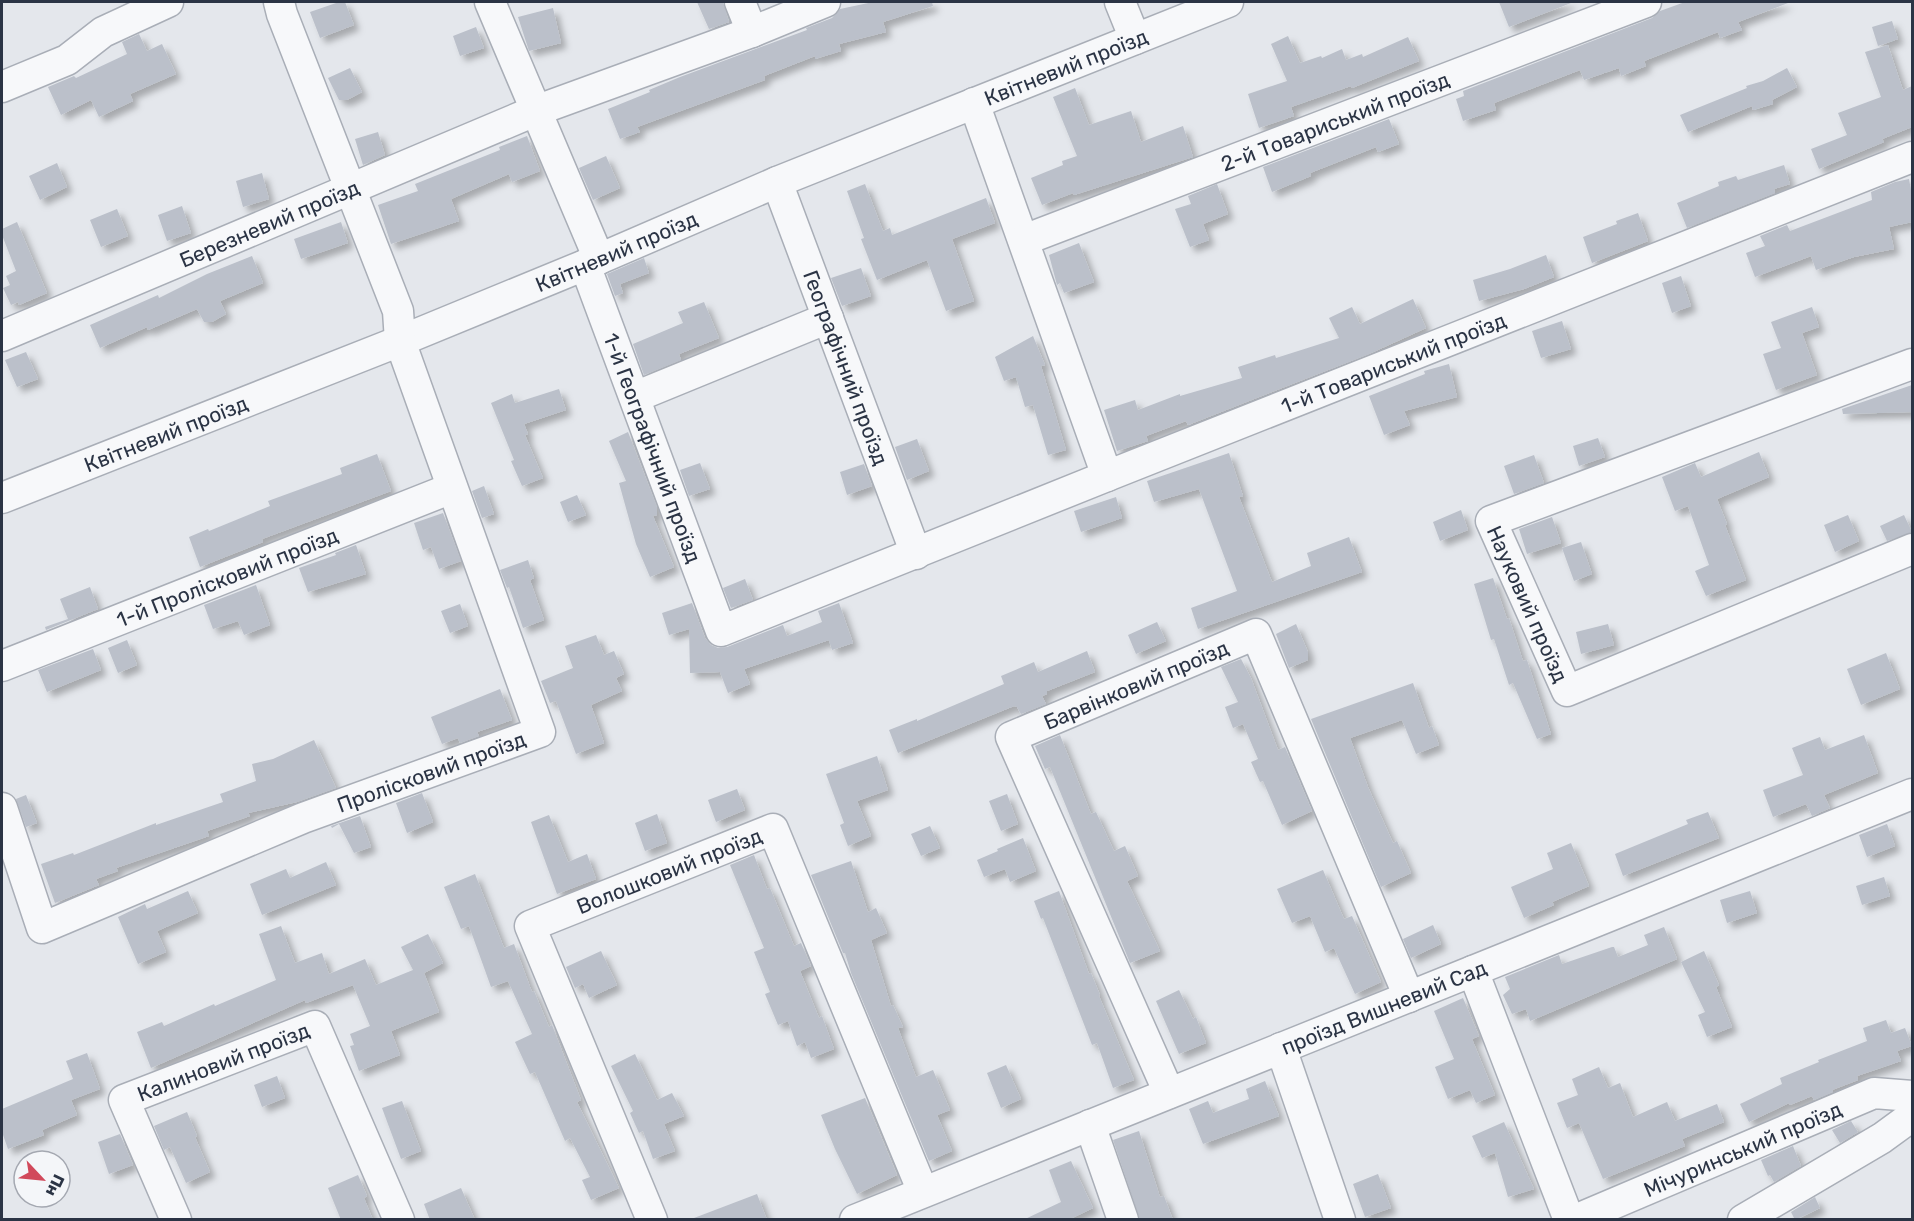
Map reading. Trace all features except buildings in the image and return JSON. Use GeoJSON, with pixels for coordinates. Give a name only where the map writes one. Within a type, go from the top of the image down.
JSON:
{"type":"FeatureCollection","features":[{"type":"Feature","properties":{"kind":"street"},"geometry":{"type":"LineString","coordinates":[[2,87],[68,60],[103,32],[168,2]]}},
{"type":"Feature","properties":{"kind":"street","name":"Пролісковий проїзд"},"geometry":{"type":"LineString","coordinates":[[2,808],[42,928],[303,818],[540,732],[400,341],[398,311],[279,2]]}},
{"type":"Feature","properties":{"kind":"street"},"geometry":{"type":"LineString","coordinates":[[490,2],[536,111],[592,262]]}},
{"type":"Feature","properties":{"kind":"street"},"geometry":{"type":"LineString","coordinates":[[740,2],[752,32]]}},
{"type":"Feature","properties":{"kind":"street","name":"Березневий проїзд"},"geometry":{"type":"LineString","coordinates":[[2,336],[536,111],[752,32],[825,2]]}},
{"type":"Feature","properties":{"kind":"street"},"geometry":{"type":"LineString","coordinates":[[1120,2],[1135,39]]}},
{"type":"Feature","properties":{"kind":"street","name":"Квітневий проїзд"},"geometry":{"type":"LineString","coordinates":[[2,498],[400,341],[592,262],[777,182],[1228,2]]}},
{"type":"Feature","properties":{"kind":"street","name":"2-й Товариський проїзд"},"geometry":{"type":"LineString","coordinates":[[1024,240],[1646,2]]}},
{"type":"Feature","properties":{"kind":"street"},"geometry":{"type":"LineString","coordinates":[[916,554],[1107,476],[974,103]]}},
{"type":"Feature","properties":{"kind":"street","name":"1-й Товариський проїзд"},"geometry":{"type":"LineString","coordinates":[[1107,476],[1912,157]]}},
{"type":"Feature","properties":{"kind":"street","name":"Географічний проїзд"},"geometry":{"type":"LineString","coordinates":[[777,182],[916,554]]}},
{"type":"Feature","properties":{"kind":"street","name":"1-й Географічний проїзд"},"geometry":{"type":"LineString","coordinates":[[592,262],[635,397],[721,631],[916,554]]}},
{"type":"Feature","properties":{"kind":"street"},"geometry":{"type":"LineString","coordinates":[[635,397],[828,318]]}},
{"type":"Feature","properties":{"kind":"street","name":"Науковий проїзд"},"geometry":{"type":"LineString","coordinates":[[1912,364],[1491,521],[1567,692],[1912,549]]}},
{"type":"Feature","properties":{"kind":"street","name":"1-й Пролісковий проїзд"},"geometry":{"type":"LineString","coordinates":[[2,666],[452,488]]}},
{"type":"Feature","properties":{"kind":"street","name":"Барвінковий проїзд"},"geometry":{"type":"LineString","coordinates":[[1169,1093],[1011,737],[1256,634],[1409,997]]}},
{"type":"Feature","properties":{"kind":"street","name":"проїзд Вишневий Сад"},"geometry":{"type":"LineString","coordinates":[[855,1220],[1912,794]]}},
{"type":"Feature","properties":{"kind":"street","name":"Волошковий проїзд"},"geometry":{"type":"LineString","coordinates":[[652,1220],[530,926],[773,829],[923,1192]]}},
{"type":"Feature","properties":{"kind":"street"},"geometry":{"type":"LineString","coordinates":[[1473,971],[1569,1220]]}},
{"type":"Feature","properties":{"kind":"street","name":"Калиновий проїзд"},"geometry":{"type":"LineString","coordinates":[[176,1220],[124,1100],[315,1026],[399,1220]]}},
{"type":"Feature","properties":{"kind":"street"},"geometry":{"type":"LineString","coordinates":[[1281,1048],[1340,1220]]}},
{"type":"Feature","properties":{"kind":"street","name":"Мічуринський проїзд"},"geometry":{"type":"LineString","coordinates":[[1575,1220],[1874,1093],[1912,1096]]}},
{"type":"Feature","properties":{"kind":"street"},"geometry":{"type":"LineString","coordinates":[[1743,1220],[1882,1137],[1912,1116]]}},
{"type":"Feature","properties":{"kind":"street"},"geometry":{"type":"LineString","coordinates":[[1090,1125],[1123,1220]]}}]}
